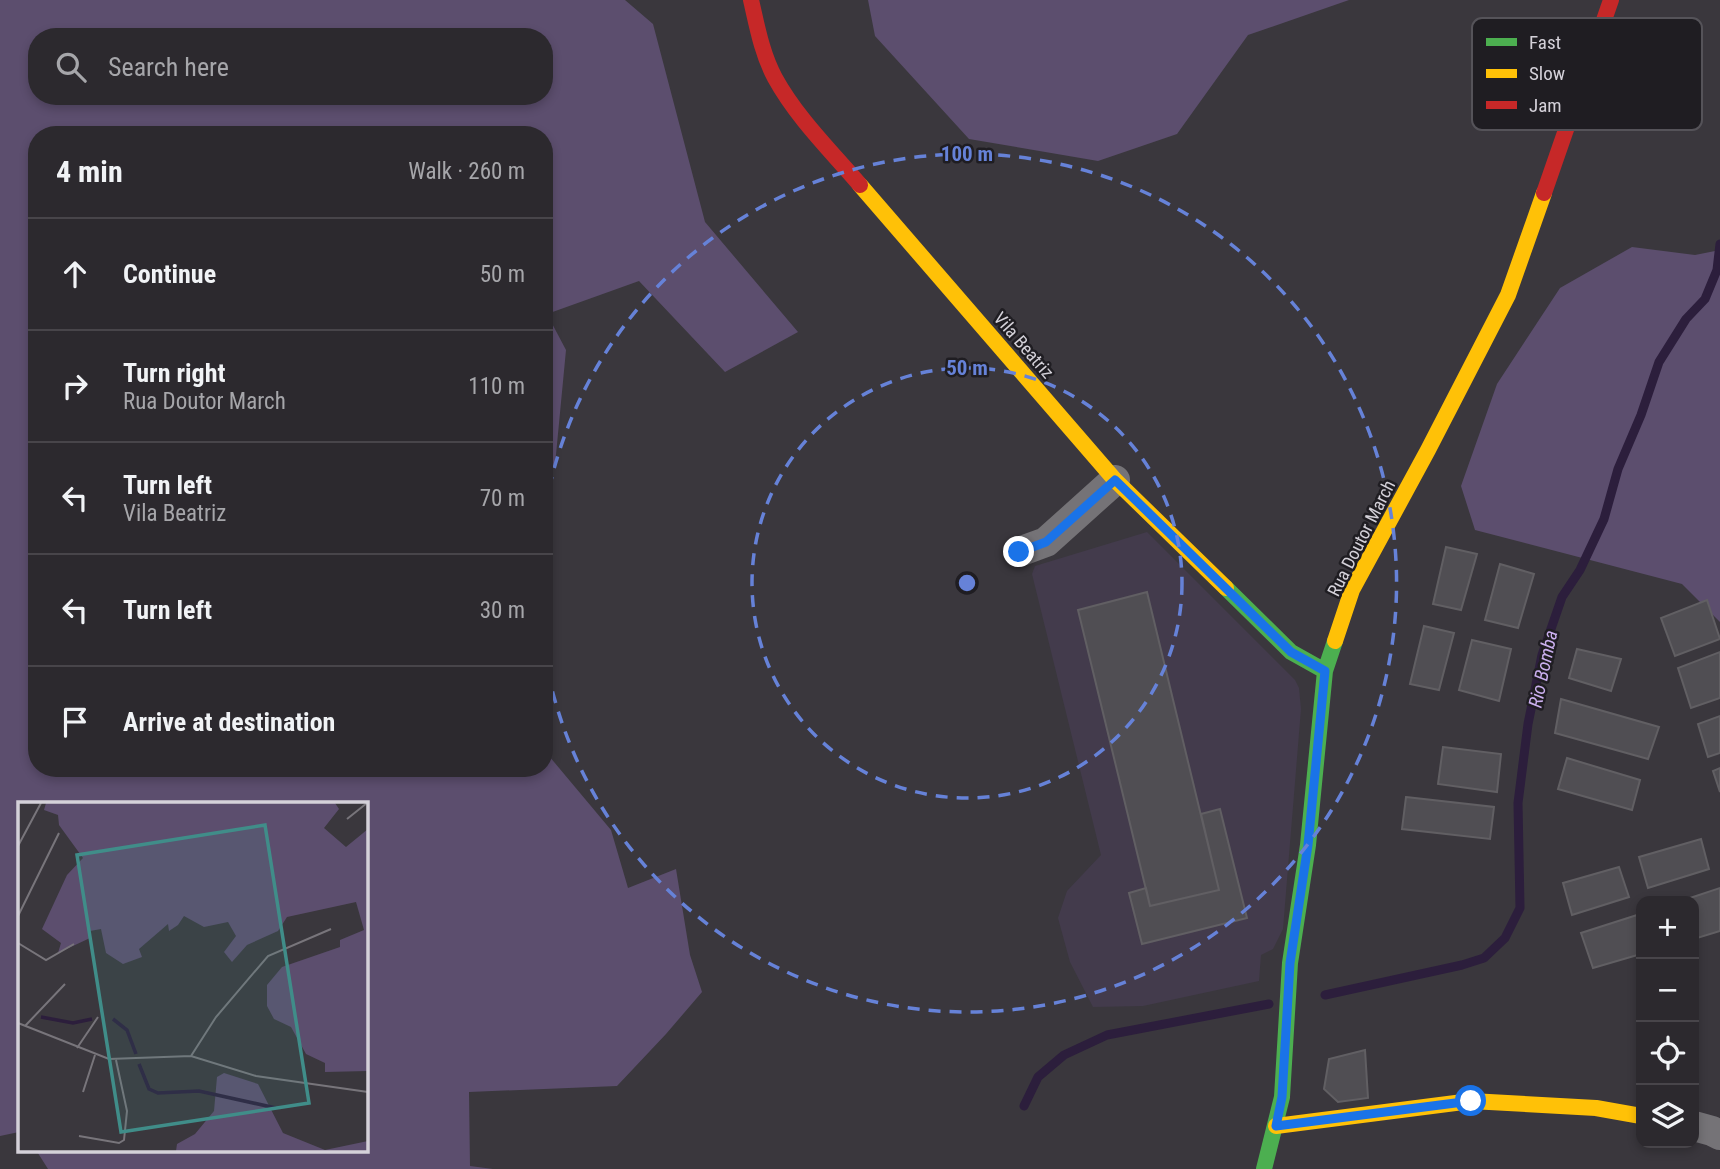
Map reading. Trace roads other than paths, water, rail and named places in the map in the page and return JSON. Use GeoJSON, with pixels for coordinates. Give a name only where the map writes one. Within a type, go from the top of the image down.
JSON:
{"type":"FeatureCollection","features":[{"type":"Feature","properties":{"kind":"street","name":"Vila Beatriz"},"geometry":{"type":"LineString","coordinates":[[751,0],[763,51],[774,77],[792,106],[1115,480],[1291,652],[1325,671]]}},
{"type":"Feature","properties":{"kind":"street","name":"Rua Doutor March"},"geometry":{"type":"LineString","coordinates":[[1605,18],[1611,0]]}},
{"type":"Feature","properties":{"kind":"street","name":"Rua Doutor March"},"geometry":{"type":"LineString","coordinates":[[1264,1169],[1282,1097],[1290,963],[1308,845],[1325,671],[1352,590],[1508,295],[1566,130]]}},
{"type":"Feature","properties":{"kind":"street"},"geometry":{"type":"LineString","coordinates":[[1019,552],[1046,542],[1115,480]]}},
{"type":"Feature","properties":{"kind":"street"},"geometry":{"type":"LineString","coordinates":[[1276,1126],[1471,1101],[1596,1108],[1636,1115]]}},
{"type":"Feature","properties":{"kind":"street"},"geometry":{"type":"LineString","coordinates":[[1699,1128],[1720,1135]]}},
{"type":"Feature","properties":{"kind":"waterway","name":"Rio Bomba"},"geometry":{"type":"LineString","coordinates":[[1325,995],[1462,965],[1484,958],[1505,938],[1520,908],[1518,803],[1528,724],[1542,655],[1562,597],[1580,570],[1604,519],[1618,469],[1641,415],[1659,362],[1686,319],[1705,299],[1717,270],[1720,244]]}},
{"type":"Feature","properties":{"kind":"waterway","name":"Rio Bomba"},"geometry":{"type":"LineString","coordinates":[[1024,1106],[1038,1077],[1064,1055],[1107,1035],[1269,1004]]}}]}
